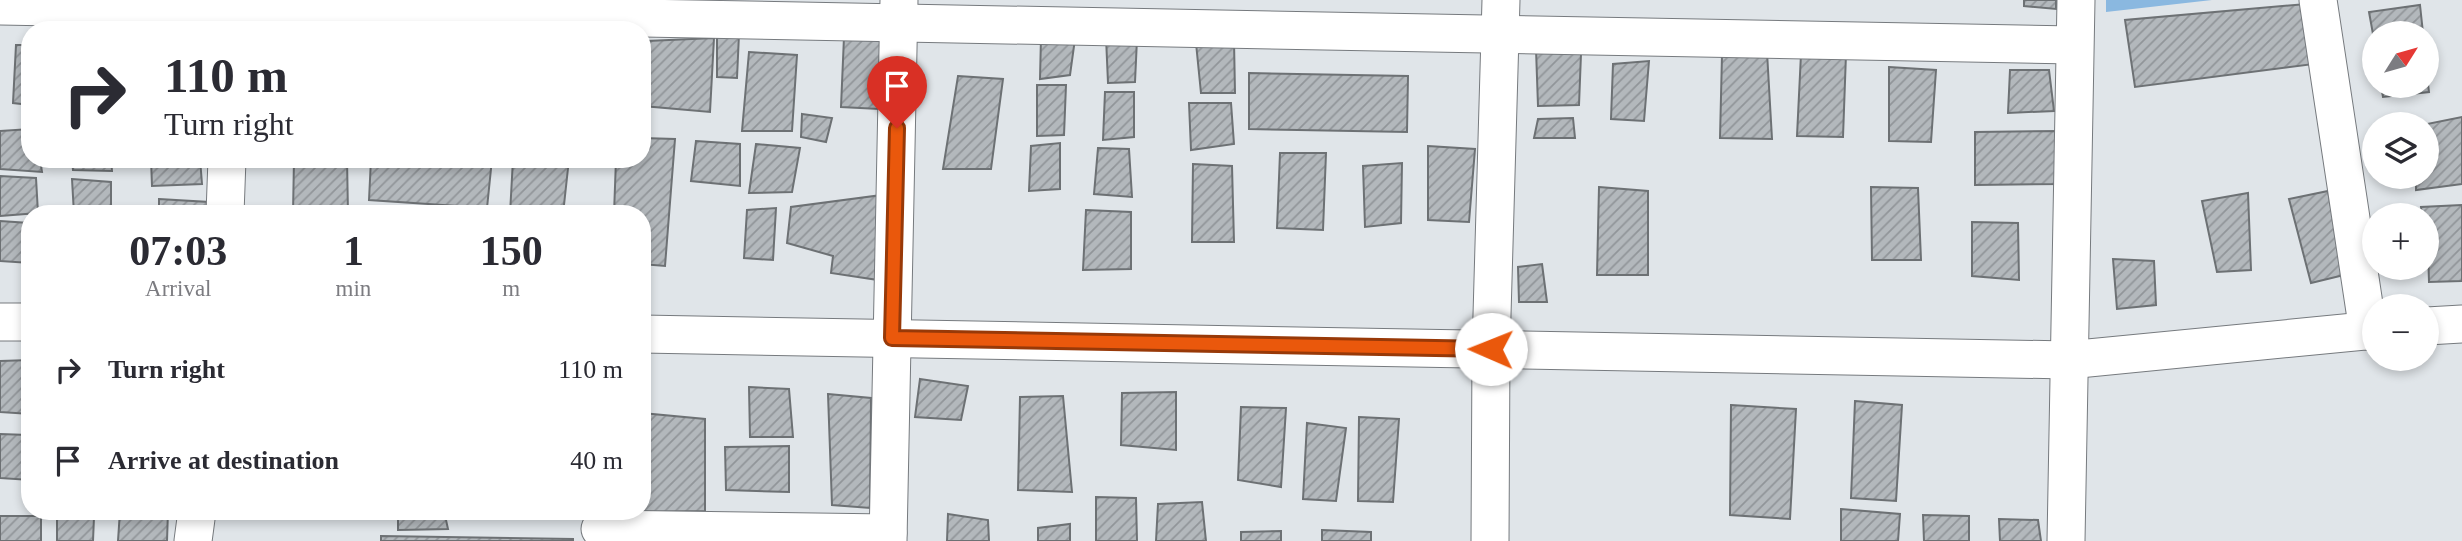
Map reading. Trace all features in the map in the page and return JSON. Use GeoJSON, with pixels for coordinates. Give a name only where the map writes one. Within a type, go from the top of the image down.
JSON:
{"type":"FeatureCollection","features":[{"type":"Feature","properties":{"kind":"street"},"geometry":{"type":"LineString","coordinates":[[2066,541],[2076,0]]}},
{"type":"Feature","properties":{"kind":"street"},"geometry":{"type":"LineString","coordinates":[[2318,0],[2366,294]]}},
{"type":"Feature","properties":{"kind":"street"},"geometry":{"type":"LineString","coordinates":[[0,6],[231,13],[899,12],[1500,17],[2074,45]]}},
{"type":"Feature","properties":{"kind":"street"},"geometry":{"type":"LineString","coordinates":[[600,527],[888,537],[899,12]]}},
{"type":"Feature","properties":{"kind":"street"},"geometry":{"type":"LineString","coordinates":[[1490,541],[1491,349],[1500,17]]}},
{"type":"Feature","properties":{"kind":"street"},"geometry":{"type":"LineString","coordinates":[[225,205],[227,168]]}},
{"type":"Feature","properties":{"kind":"street"},"geometry":{"type":"LineString","coordinates":[[0,322],[21,322]]}},
{"type":"Feature","properties":{"kind":"street"},"geometry":{"type":"LineString","coordinates":[[2439,325],[2462,324]]}},
{"type":"Feature","properties":{"kind":"street"},"geometry":{"type":"LineString","coordinates":[[651,334],[2068,360],[2362,331]]}},
{"type":"Feature","properties":{"kind":"street"},"geometry":{"type":"LineString","coordinates":[[193,541],[196,520]]}},
{"type":"Feature","properties":{"kind":"shaded area"},"geometry":{"type":"Polygon","coordinates":[[[2106,0],[2212,0],[2106,12],[2106,0]]]}},
{"type":"Feature","properties":{"kind":"building"},"geometry":{"type":"Polygon","coordinates":[[[2024,0],[2056,0],[2056,9],[2024,6],[2024,0]]]}},
{"type":"Feature","properties":{"kind":"building"},"geometry":{"type":"Polygon","coordinates":[[[2306,4],[2314,64],[2135,87],[2125,20],[2306,4]]]}},
{"type":"Feature","properties":{"kind":"building"},"geometry":{"type":"Polygon","coordinates":[[[2420,5],[2422,21],[2371,21],[2369,12],[2420,5]]]}},
{"type":"Feature","properties":{"kind":"building"},"geometry":{"type":"Polygon","coordinates":[[[717,29],[739,34],[737,78],[717,77],[717,29]]]}},
{"type":"Feature","properties":{"kind":"building"},"geometry":{"type":"Polygon","coordinates":[[[844,37],[884,37],[879,109],[841,107],[844,37]]]}},
{"type":"Feature","properties":{"kind":"building"},"geometry":{"type":"Polygon","coordinates":[[[1041,37],[1075,39],[1070,75],[1040,79],[1041,37]]]}},
{"type":"Feature","properties":{"kind":"building"},"geometry":{"type":"Polygon","coordinates":[[[1106,37],[1137,39],[1135,82],[1108,83],[1106,37]]]}},
{"type":"Feature","properties":{"kind":"building"},"geometry":{"type":"Polygon","coordinates":[[[714,38],[710,112],[651,107],[651,41],[714,38]]]}},
{"type":"Feature","properties":{"kind":"building"},"geometry":{"type":"Polygon","coordinates":[[[1234,41],[1235,93],[1201,93],[1196,43],[1234,41]]]}},
{"type":"Feature","properties":{"kind":"building"},"geometry":{"type":"Polygon","coordinates":[[[16,45],[21,45],[21,104],[13,103],[16,45]]]}},
{"type":"Feature","properties":{"kind":"building"},"geometry":{"type":"Polygon","coordinates":[[[1536,49],[1581,54],[1579,105],[1538,106],[1536,49]]]}},
{"type":"Feature","properties":{"kind":"building"},"geometry":{"type":"Polygon","coordinates":[[[749,52],[797,55],[792,131],[742,131],[749,52]]]}},
{"type":"Feature","properties":{"kind":"building"},"geometry":{"type":"Polygon","coordinates":[[[1767,52],[1772,139],[1720,138],[1722,55],[1767,52]]]}},
{"type":"Feature","properties":{"kind":"building"},"geometry":{"type":"Polygon","coordinates":[[[1801,54],[1846,54],[1843,137],[1797,136],[1801,54]]]}},
{"type":"Feature","properties":{"kind":"building"},"geometry":{"type":"Polygon","coordinates":[[[1649,61],[1644,121],[1611,119],[1613,64],[1649,61]]]}},
{"type":"Feature","properties":{"kind":"building"},"geometry":{"type":"Polygon","coordinates":[[[1889,67],[1936,70],[1931,142],[1889,141],[1889,67]]]}},
{"type":"Feature","properties":{"kind":"building"},"geometry":{"type":"Polygon","coordinates":[[[2010,70],[2049,70],[2054,111],[2008,113],[2010,70]]]}},
{"type":"Feature","properties":{"kind":"building"},"geometry":{"type":"Polygon","coordinates":[[[1249,73],[1408,76],[1407,132],[1249,129],[1249,73]]]}},
{"type":"Feature","properties":{"kind":"building"},"geometry":{"type":"Polygon","coordinates":[[[958,76],[1003,79],[991,169],[943,169],[958,76]]]}},
{"type":"Feature","properties":{"kind":"building"},"geometry":{"type":"Polygon","coordinates":[[[1037,85],[1066,85],[1064,135],[1037,136],[1037,85]]]}},
{"type":"Feature","properties":{"kind":"building"},"geometry":{"type":"Polygon","coordinates":[[[1105,92],[1134,92],[1134,137],[1103,140],[1105,92]]]}},
{"type":"Feature","properties":{"kind":"building"},"geometry":{"type":"Polygon","coordinates":[[[1189,103],[1231,103],[1234,144],[1191,150],[1189,103]]]}},
{"type":"Feature","properties":{"kind":"building"},"geometry":{"type":"Polygon","coordinates":[[[802,114],[832,118],[826,142],[801,137],[802,114]]]}},
{"type":"Feature","properties":{"kind":"building"},"geometry":{"type":"Polygon","coordinates":[[[2462,117],[2462,184],[2439,187],[2439,122],[2462,117]]]}},
{"type":"Feature","properties":{"kind":"building"},"geometry":{"type":"Polygon","coordinates":[[[1573,118],[1575,138],[1534,138],[1538,119],[1573,118]]]}},
{"type":"Feature","properties":{"kind":"building"},"geometry":{"type":"Polygon","coordinates":[[[21,130],[21,168],[41,168],[42,172],[0,169],[0,131],[21,130]]]}},
{"type":"Feature","properties":{"kind":"building"},"geometry":{"type":"Polygon","coordinates":[[[2060,131],[2062,184],[1975,185],[1975,132],[2060,131]]]}},
{"type":"Feature","properties":{"kind":"building"},"geometry":{"type":"Polygon","coordinates":[[[651,138],[675,139],[665,266],[651,265],[651,205],[614,205],[616,168],[651,168],[651,138]]]}},
{"type":"Feature","properties":{"kind":"building"},"geometry":{"type":"Polygon","coordinates":[[[696,141],[740,144],[740,186],[691,181],[696,141]]]}},
{"type":"Feature","properties":{"kind":"building"},"geometry":{"type":"Polygon","coordinates":[[[1060,143],[1060,189],[1029,191],[1031,146],[1060,143]]]}},
{"type":"Feature","properties":{"kind":"building"},"geometry":{"type":"Polygon","coordinates":[[[756,144],[800,148],[792,192],[749,193],[756,144]]]}},
{"type":"Feature","properties":{"kind":"building"},"geometry":{"type":"Polygon","coordinates":[[[1428,146],[1475,149],[1469,222],[1428,220],[1428,146]]]}},
{"type":"Feature","properties":{"kind":"building"},"geometry":{"type":"Polygon","coordinates":[[[1098,148],[1129,149],[1132,197],[1094,194],[1098,148]]]}},
{"type":"Feature","properties":{"kind":"building"},"geometry":{"type":"Polygon","coordinates":[[[1280,153],[1326,153],[1323,230],[1277,228],[1280,153]]]}},
{"type":"Feature","properties":{"kind":"building"},"geometry":{"type":"Polygon","coordinates":[[[1402,163],[1401,223],[1365,227],[1363,166],[1402,163]]]}},
{"type":"Feature","properties":{"kind":"building"},"geometry":{"type":"Polygon","coordinates":[[[1193,164],[1232,166],[1234,242],[1192,242],[1193,164]]]}},
{"type":"Feature","properties":{"kind":"building"},"geometry":{"type":"Polygon","coordinates":[[[112,168],[112,171],[73,170],[112,168]]]}},
{"type":"Feature","properties":{"kind":"building"},"geometry":{"type":"Polygon","coordinates":[[[151,168],[201,168],[202,184],[152,186],[151,168]]]}},
{"type":"Feature","properties":{"kind":"building"},"geometry":{"type":"Polygon","coordinates":[[[294,168],[347,168],[348,205],[293,205],[294,168]]]}},
{"type":"Feature","properties":{"kind":"building"},"geometry":{"type":"Polygon","coordinates":[[[371,168],[491,168],[487,205],[369,200],[371,168]]]}},
{"type":"Feature","properties":{"kind":"building"},"geometry":{"type":"Polygon","coordinates":[[[513,168],[568,168],[564,205],[510,205],[513,168]]]}},
{"type":"Feature","properties":{"kind":"building"},"geometry":{"type":"Polygon","coordinates":[[[0,176],[36,178],[38,205],[21,205],[21,214],[0,216],[0,176]]]}},
{"type":"Feature","properties":{"kind":"building"},"geometry":{"type":"Polygon","coordinates":[[[72,179],[111,182],[111,205],[73,205],[72,179]]]}},
{"type":"Feature","properties":{"kind":"building"},"geometry":{"type":"Polygon","coordinates":[[[1599,187],[1648,191],[1648,275],[1597,275],[1599,187]]]}},
{"type":"Feature","properties":{"kind":"building"},"geometry":{"type":"Polygon","coordinates":[[[1871,187],[1918,188],[1921,260],[1872,260],[1871,187]]]}},
{"type":"Feature","properties":{"kind":"building"},"geometry":{"type":"Polygon","coordinates":[[[2328,191],[2344,275],[2311,283],[2289,199],[2328,191]]]}},
{"type":"Feature","properties":{"kind":"building"},"geometry":{"type":"Polygon","coordinates":[[[2248,193],[2251,270],[2217,272],[2202,201],[2248,193]]]}},
{"type":"Feature","properties":{"kind":"building"},"geometry":{"type":"Polygon","coordinates":[[[882,195],[878,280],[831,273],[833,256],[787,243],[791,207],[882,195]]]}},
{"type":"Feature","properties":{"kind":"building"},"geometry":{"type":"Polygon","coordinates":[[[159,199],[209,202],[208,205],[159,205],[159,199]]]}},
{"type":"Feature","properties":{"kind":"building"},"geometry":{"type":"Polygon","coordinates":[[[2462,205],[2462,281],[2429,282],[2439,280],[2439,206],[2462,205]]]}},
{"type":"Feature","properties":{"kind":"building"},"geometry":{"type":"Polygon","coordinates":[[[776,208],[773,260],[744,258],[747,210],[776,208]]]}},
{"type":"Feature","properties":{"kind":"building"},"geometry":{"type":"Polygon","coordinates":[[[1086,210],[1131,212],[1131,269],[1083,270],[1086,210]]]}},
{"type":"Feature","properties":{"kind":"building"},"geometry":{"type":"Polygon","coordinates":[[[0,221],[21,222],[21,262],[0,261],[0,221]]]}},
{"type":"Feature","properties":{"kind":"building"},"geometry":{"type":"Polygon","coordinates":[[[1972,222],[2018,223],[2019,280],[1972,276],[1972,222]]]}},
{"type":"Feature","properties":{"kind":"building"},"geometry":{"type":"Polygon","coordinates":[[[2113,259],[2154,261],[2156,305],[2117,309],[2113,259]]]}},
{"type":"Feature","properties":{"kind":"building"},"geometry":{"type":"Polygon","coordinates":[[[1542,264],[1547,302],[1519,302],[1518,267],[1542,264]]]}},
{"type":"Feature","properties":{"kind":"building"},"geometry":{"type":"Polygon","coordinates":[[[21,360],[21,413],[0,412],[0,361],[21,360]]]}},
{"type":"Feature","properties":{"kind":"building"},"geometry":{"type":"Polygon","coordinates":[[[920,379],[968,386],[961,420],[915,417],[920,379]]]}},
{"type":"Feature","properties":{"kind":"building"},"geometry":{"type":"Polygon","coordinates":[[[749,387],[789,389],[793,437],[750,437],[749,387]]]}},
{"type":"Feature","properties":{"kind":"building"},"geometry":{"type":"Polygon","coordinates":[[[1176,392],[1176,450],[1121,445],[1122,393],[1176,392]]]}},
{"type":"Feature","properties":{"kind":"building"},"geometry":{"type":"Polygon","coordinates":[[[828,394],[871,398],[870,508],[832,505],[828,394]]]}},
{"type":"Feature","properties":{"kind":"building"},"geometry":{"type":"Polygon","coordinates":[[[1063,396],[1072,492],[1018,490],[1020,397],[1063,396]]]}},
{"type":"Feature","properties":{"kind":"building"},"geometry":{"type":"Polygon","coordinates":[[[1855,401],[1902,405],[1896,501],[1851,498],[1855,401]]]}},
{"type":"Feature","properties":{"kind":"building"},"geometry":{"type":"Polygon","coordinates":[[[1731,405],[1796,409],[1790,519],[1730,515],[1731,405]]]}},
{"type":"Feature","properties":{"kind":"building"},"geometry":{"type":"Polygon","coordinates":[[[1241,407],[1286,408],[1281,487],[1238,480],[1241,407]]]}},
{"type":"Feature","properties":{"kind":"building"},"geometry":{"type":"Polygon","coordinates":[[[651,414],[705,419],[705,511],[651,512],[651,414]]]}},
{"type":"Feature","properties":{"kind":"building"},"geometry":{"type":"Polygon","coordinates":[[[1359,417],[1399,419],[1393,502],[1358,501],[1359,417]]]}},
{"type":"Feature","properties":{"kind":"building"},"geometry":{"type":"Polygon","coordinates":[[[1307,423],[1346,428],[1336,501],[1303,499],[1307,423]]]}},
{"type":"Feature","properties":{"kind":"building"},"geometry":{"type":"Polygon","coordinates":[[[0,434],[21,435],[21,479],[0,478],[0,434]]]}},
{"type":"Feature","properties":{"kind":"building"},"geometry":{"type":"Polygon","coordinates":[[[789,446],[789,492],[726,490],[725,447],[789,446]]]}},
{"type":"Feature","properties":{"kind":"building"},"geometry":{"type":"Polygon","coordinates":[[[1096,497],[1136,498],[1137,541],[1096,541],[1096,497]]]}},
{"type":"Feature","properties":{"kind":"building"},"geometry":{"type":"Polygon","coordinates":[[[1202,502],[1206,541],[1156,541],[1158,504],[1202,502]]]}},
{"type":"Feature","properties":{"kind":"building"},"geometry":{"type":"Polygon","coordinates":[[[1841,509],[1900,514],[1898,541],[1841,541],[1841,509]]]}},
{"type":"Feature","properties":{"kind":"building"},"geometry":{"type":"Polygon","coordinates":[[[948,514],[988,520],[989,541],[947,541],[948,514]]]}},
{"type":"Feature","properties":{"kind":"building"},"geometry":{"type":"Polygon","coordinates":[[[1923,515],[1969,516],[1969,541],[1924,541],[1923,515]]]}},
{"type":"Feature","properties":{"kind":"building"},"geometry":{"type":"Polygon","coordinates":[[[0,516],[41,520],[41,541],[0,541],[0,516]]]}},
{"type":"Feature","properties":{"kind":"building"},"geometry":{"type":"Polygon","coordinates":[[[1999,519],[2038,520],[2041,541],[2000,541],[1999,519]]]}},
{"type":"Feature","properties":{"kind":"building"},"geometry":{"type":"Polygon","coordinates":[[[57,520],[94,520],[93,541],[57,541],[57,520]]]}},
{"type":"Feature","properties":{"kind":"building"},"geometry":{"type":"Polygon","coordinates":[[[119,520],[168,520],[167,541],[118,541],[119,520]]]}},
{"type":"Feature","properties":{"kind":"building"},"geometry":{"type":"Polygon","coordinates":[[[398,520],[446,520],[448,529],[398,530],[398,520]]]}},
{"type":"Feature","properties":{"kind":"building"},"geometry":{"type":"Polygon","coordinates":[[[1070,524],[1070,541],[1038,541],[1038,528],[1070,524]]]}},
{"type":"Feature","properties":{"kind":"building"},"geometry":{"type":"Polygon","coordinates":[[[1322,530],[1371,532],[1371,541],[1322,541],[1322,530]]]}},
{"type":"Feature","properties":{"kind":"building"},"geometry":{"type":"Polygon","coordinates":[[[1281,531],[1281,541],[1241,541],[1241,532],[1281,531]]]}},
{"type":"Feature","properties":{"kind":"building"},"geometry":{"type":"Polygon","coordinates":[[[381,536],[573,539],[573,541],[381,541],[381,536]]]}},
{"type":"Feature","properties":{"kind":"route"},"geometry":{"type":"LineString","coordinates":[[897,128],[892,338],[1491,349]]}}]}
